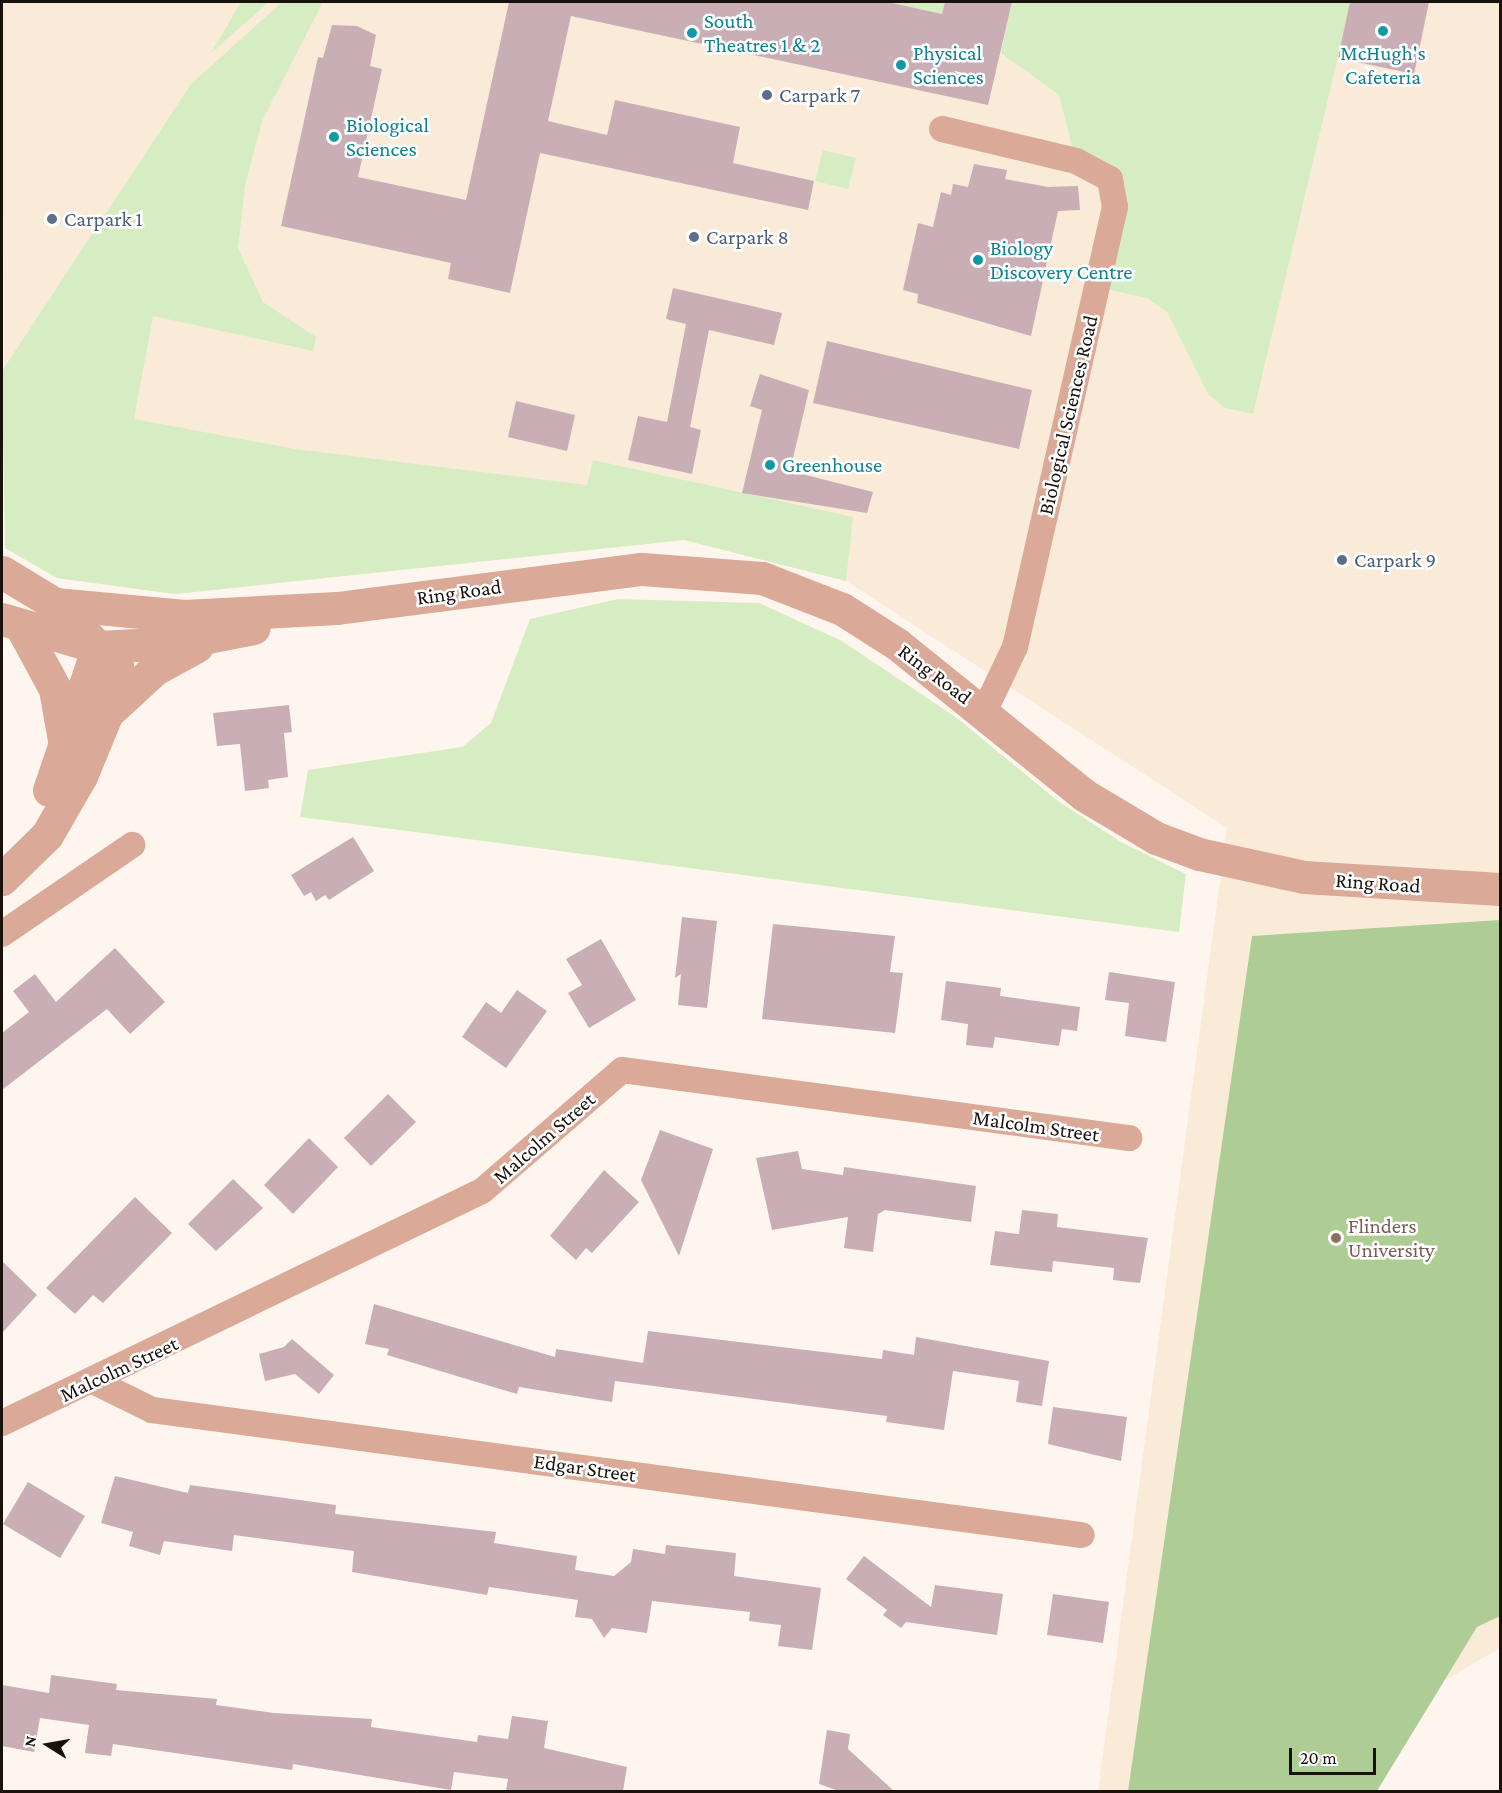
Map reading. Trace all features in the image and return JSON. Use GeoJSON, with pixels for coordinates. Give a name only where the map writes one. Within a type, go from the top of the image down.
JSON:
{"type":"FeatureCollection","features":[{"type":"Feature","properties":{"kind":"street","name":"Biological Sciences Road"},"geometry":{"type":"LineString","coordinates":[[942,129],[1076,161],[1110,179],[1115,207],[1015,647],[984,712]]}},
{"type":"Feature","properties":{"kind":"street","name":"Ring Road"},"geometry":{"type":"LineString","coordinates":[[55,604],[184,616],[338,608],[642,569],[762,578],[842,609],[984,712],[1084,795],[1156,838],[1199,854],[1304,877],[1500,889]]}},
{"type":"Feature","properties":{"kind":"street"},"geometry":{"type":"LineString","coordinates":[[2,572],[55,604],[117,666],[107,713],[81,776],[47,835],[2,879]]}},
{"type":"Feature","properties":{"kind":"street","name":"Ring Road"},"geometry":{"type":"LineString","coordinates":[[12,624],[98,647],[218,637],[338,608]]}},
{"type":"Feature","properties":{"kind":"street"},"geometry":{"type":"LineString","coordinates":[[98,647],[184,616]]}},
{"type":"Feature","properties":{"kind":"street"},"geometry":{"type":"LineString","coordinates":[[12,624],[55,689],[66,752]]}},
{"type":"Feature","properties":{"kind":"street"},"geometry":{"type":"LineString","coordinates":[[107,713],[176,655],[218,637]]}},
{"type":"Feature","properties":{"kind":"street"},"geometry":{"type":"LineString","coordinates":[[2,853],[39,810],[66,752],[98,647]]}},
{"type":"Feature","properties":{"kind":"street"},"geometry":{"type":"LineString","coordinates":[[2,934],[132,845]]}},
{"type":"Feature","properties":{"kind":"street","name":"Malcolm Street"},"geometry":{"type":"LineString","coordinates":[[2,1423],[95,1382],[482,1191],[622,1070],[1129,1138]]}},
{"type":"Feature","properties":{"kind":"street","name":"Edgar Street"},"geometry":{"type":"LineString","coordinates":[[95,1382],[152,1410],[1082,1535]]}},
{"type":"Feature","properties":{"kind":"shaded area","name":"Flinders University"},"geometry":{"type":"Polygon","coordinates":[[[2,2],[1500,2],[1500,1648],[1427,1691],[1365,1791],[1098,1791],[1227,828],[846,581],[684,540],[175,594],[57,578],[5,548],[2,2]]]}},
{"type":"Feature","properties":{"kind":"green space"},"geometry":{"type":"Polygon","coordinates":[[[241,2],[269,2],[211,53],[241,2]]]}},
{"type":"Feature","properties":{"kind":"green space"},"geometry":{"type":"Polygon","coordinates":[[[282,2],[323,2],[262,121],[245,186],[238,248],[263,302],[316,337],[313,351],[153,316],[134,419],[295,449],[587,485],[593,460],[853,517],[846,581],[684,540],[175,594],[57,578],[5,548],[2,371],[191,84],[282,2]]]}},
{"type":"Feature","properties":{"kind":"green space"},"geometry":{"type":"Polygon","coordinates":[[[887,2],[945,2],[942,14],[887,2]]]}},
{"type":"Feature","properties":{"kind":"green space"},"geometry":{"type":"Polygon","coordinates":[[[1012,2],[1351,2],[1253,414],[1225,408],[1208,394],[1167,312],[1147,298],[1097,287],[1110,179],[1076,161],[1059,95],[1001,53],[1012,2]]]}},
{"type":"Feature","properties":{"kind":"green space"},"geometry":{"type":"Polygon","coordinates":[[[823,150],[856,158],[848,189],[815,181],[823,150]]]}},
{"type":"Feature","properties":{"kind":"green space"},"geometry":{"type":"Polygon","coordinates":[[[618,599],[759,603],[842,641],[957,718],[1058,801],[1121,842],[1186,874],[1179,932],[300,817],[308,770],[462,747],[491,723],[530,619],[618,599]]]}},
{"type":"Feature","properties":{"kind":"green space"},"geometry":{"type":"Polygon","coordinates":[[[1500,920],[1500,1616],[1477,1627],[1377,1791],[1128,1791],[1252,936],[1500,920]]]}},
{"type":"Feature","properties":{"kind":"building"},"geometry":{"type":"Polygon","coordinates":[[[509,2],[887,2],[942,14],[945,2],[1012,2],[988,105],[571,16],[548,121],[607,135],[615,100],[740,127],[733,163],[814,181],[808,210],[540,153],[510,293],[448,279],[451,263],[281,226],[318,57],[323,58],[332,25],[357,26],[376,35],[370,66],[382,69],[358,177],[466,200],[509,2]]]}},
{"type":"Feature","properties":{"kind":"building","name":"McHugh's Cafeteria"},"geometry":{"type":"Polygon","coordinates":[[[1350,2],[1429,2],[1414,74],[1338,58],[1350,2]]]}},
{"type":"Feature","properties":{"kind":"building","name":"Biology Discovery Centre"},"geometry":{"type":"Polygon","coordinates":[[[974,164],[1007,170],[1005,179],[1048,187],[1078,186],[1080,210],[1058,211],[1031,336],[917,303],[918,294],[903,290],[918,223],[933,227],[941,192],[951,195],[953,184],[968,187],[974,164]]]}},
{"type":"Feature","properties":{"kind":"building"},"geometry":{"type":"Polygon","coordinates":[[[673,288],[782,313],[774,345],[709,330],[690,427],[701,430],[692,474],[628,460],[638,416],[667,422],[686,324],[666,319],[673,288]]]}},
{"type":"Feature","properties":{"kind":"building"},"geometry":{"type":"Polygon","coordinates":[[[827,341],[1032,390],[1019,449],[813,403],[827,341]]]}},
{"type":"Feature","properties":{"kind":"building"},"geometry":{"type":"Polygon","coordinates":[[[760,374],[809,390],[790,471],[873,492],[867,513],[742,493],[762,410],[750,406],[760,374]]]}},
{"type":"Feature","properties":{"kind":"building"},"geometry":{"type":"Polygon","coordinates":[[[516,401],[575,415],[567,451],[508,437],[516,401]]]}},
{"type":"Feature","properties":{"kind":"building"},"geometry":{"type":"Polygon","coordinates":[[[289,705],[292,732],[284,733],[288,777],[268,780],[269,788],[245,791],[240,744],[217,746],[213,713],[289,705]]]}},
{"type":"Feature","properties":{"kind":"building"},"geometry":{"type":"Polygon","coordinates":[[[353,837],[374,871],[329,900],[325,895],[316,901],[311,892],[304,896],[291,875],[353,837]]]}},
{"type":"Feature","properties":{"kind":"building"},"geometry":{"type":"Polygon","coordinates":[[[682,917],[717,921],[707,1008],[678,1005],[681,974],[675,978],[682,917]]]}},
{"type":"Feature","properties":{"kind":"building"},"geometry":{"type":"Polygon","coordinates":[[[773,924],[895,936],[890,972],[903,973],[895,1033],[762,1019],[773,924]]]}},
{"type":"Feature","properties":{"kind":"building"},"geometry":{"type":"Polygon","coordinates":[[[601,939],[636,1000],[589,1028],[568,993],[582,985],[566,959],[601,939]]]}},
{"type":"Feature","properties":{"kind":"building"},"geometry":{"type":"Polygon","coordinates":[[[115,948],[165,1002],[130,1034],[107,1009],[2,1090],[2,1033],[29,1012],[13,991],[35,974],[56,1002],[115,948]]]}},
{"type":"Feature","properties":{"kind":"building"},"geometry":{"type":"Polygon","coordinates":[[[1109,972],[1175,982],[1166,1042],[1125,1036],[1129,1003],[1105,1000],[1109,972]]]}},
{"type":"Feature","properties":{"kind":"building"},"geometry":{"type":"Polygon","coordinates":[[[946,981],[1001,988],[1000,996],[1080,1007],[1077,1031],[1062,1029],[1059,1046],[995,1037],[993,1048],[966,1045],[968,1024],[941,1020],[946,981]]]}},
{"type":"Feature","properties":{"kind":"building"},"geometry":{"type":"Polygon","coordinates":[[[517,990],[547,1011],[506,1068],[462,1037],[486,1002],[501,1013],[517,990]]]}},
{"type":"Feature","properties":{"kind":"building"},"geometry":{"type":"Polygon","coordinates":[[[388,1094],[416,1122],[371,1166],[344,1138],[388,1094]]]}},
{"type":"Feature","properties":{"kind":"building"},"geometry":{"type":"Polygon","coordinates":[[[660,1130],[713,1149],[679,1256],[641,1180],[660,1130]]]}},
{"type":"Feature","properties":{"kind":"building"},"geometry":{"type":"Polygon","coordinates":[[[309,1138],[338,1167],[293,1214],[264,1185],[309,1138]]]}},
{"type":"Feature","properties":{"kind":"building"},"geometry":{"type":"Polygon","coordinates":[[[798,1151],[802,1169],[843,1175],[844,1167],[976,1186],[971,1222],[885,1210],[878,1214],[873,1252],[844,1248],[848,1217],[772,1230],[756,1158],[798,1151]]]}},
{"type":"Feature","properties":{"kind":"building"},"geometry":{"type":"Polygon","coordinates":[[[604,1170],[639,1202],[592,1253],[586,1248],[576,1260],[550,1236],[604,1170]]]}},
{"type":"Feature","properties":{"kind":"building"},"geometry":{"type":"Polygon","coordinates":[[[233,1179],[263,1208],[216,1251],[188,1224],[233,1179]]]}},
{"type":"Feature","properties":{"kind":"building"},"geometry":{"type":"Polygon","coordinates":[[[135,1197],[172,1233],[103,1303],[93,1295],[75,1314],[46,1288],[135,1197]]]}},
{"type":"Feature","properties":{"kind":"building"},"geometry":{"type":"Polygon","coordinates":[[[1022,1210],[1058,1214],[1057,1227],[1148,1238],[1140,1283],[1113,1280],[1114,1268],[1053,1261],[1052,1272],[990,1265],[995,1231],[1019,1234],[1022,1210]]]}},
{"type":"Feature","properties":{"kind":"building"},"geometry":{"type":"Polygon","coordinates":[[[2,1261],[37,1295],[2,1333],[2,1261]]]}},
{"type":"Feature","properties":{"kind":"building"},"geometry":{"type":"Polygon","coordinates":[[[374,1304],[555,1357],[556,1349],[643,1363],[648,1331],[882,1359],[883,1350],[914,1355],[916,1337],[1049,1361],[1042,1406],[1016,1402],[1019,1381],[953,1371],[944,1430],[886,1422],[887,1416],[615,1381],[612,1402],[519,1387],[517,1394],[387,1355],[389,1349],[365,1344],[374,1304]]]}},
{"type":"Feature","properties":{"kind":"building"},"geometry":{"type":"Polygon","coordinates":[[[292,1339],[334,1375],[319,1394],[295,1374],[265,1381],[259,1354],[284,1347],[292,1339]]]}},
{"type":"Feature","properties":{"kind":"building"},"geometry":{"type":"Polygon","coordinates":[[[1053,1407],[1127,1417],[1121,1461],[1048,1444],[1053,1407]]]}},
{"type":"Feature","properties":{"kind":"building"},"geometry":{"type":"Polygon","coordinates":[[[115,1476],[188,1493],[190,1485],[336,1505],[335,1514],[496,1532],[494,1543],[577,1556],[575,1570],[614,1576],[631,1562],[633,1549],[665,1554],[666,1545],[736,1553],[734,1576],[821,1588],[812,1650],[778,1646],[781,1625],[749,1621],[750,1612],[652,1601],[647,1633],[612,1628],[604,1638],[592,1619],[575,1617],[578,1600],[489,1587],[487,1595],[352,1572],[354,1551],[234,1535],[232,1551],[164,1541],[160,1555],[129,1546],[133,1532],[101,1523],[115,1476]]]}},
{"type":"Feature","properties":{"kind":"building"},"geometry":{"type":"Polygon","coordinates":[[[28,1482],[85,1516],[60,1558],[3,1524],[28,1482]]]}},
{"type":"Feature","properties":{"kind":"building"},"geometry":{"type":"Polygon","coordinates":[[[864,1556],[931,1607],[935,1585],[1003,1594],[997,1635],[906,1622],[901,1628],[883,1615],[887,1610],[846,1579],[864,1556]]]}},
{"type":"Feature","properties":{"kind":"building"},"geometry":{"type":"Polygon","coordinates":[[[1053,1594],[1109,1602],[1103,1643],[1047,1635],[1053,1594]]]}},
{"type":"Feature","properties":{"kind":"building"},"geometry":{"type":"Polygon","coordinates":[[[51,1675],[117,1684],[116,1690],[217,1699],[216,1705],[274,1713],[372,1719],[371,1727],[477,1742],[478,1735],[508,1739],[512,1716],[548,1721],[544,1748],[627,1767],[623,1791],[506,1791],[508,1779],[454,1772],[451,1790],[293,1764],[292,1770],[113,1744],[111,1756],[85,1753],[89,1725],[40,1718],[34,1752],[2,1746],[2,1685],[49,1693],[51,1675]]]}},
{"type":"Feature","properties":{"kind":"building"},"geometry":{"type":"Polygon","coordinates":[[[827,1730],[850,1734],[848,1749],[894,1791],[839,1791],[819,1784],[827,1730]]]}},
{"type":"Feature","properties":{"kind":"place","name":"McHugh's Cafeteria"},"geometry":{"type":"Point","coordinates":[1383,31]}},
{"type":"Feature","properties":{"kind":"place","name":"South Theatres 1 & 2"},"geometry":{"type":"Point","coordinates":[692,33]}},
{"type":"Feature","properties":{"kind":"place","name":"Physical Sciences"},"geometry":{"type":"Point","coordinates":[901,65]}},
{"type":"Feature","properties":{"kind":"place","name":"Carpark 7"},"geometry":{"type":"Point","coordinates":[767,95]}},
{"type":"Feature","properties":{"kind":"place","name":"Biological Sciences"},"geometry":{"type":"Point","coordinates":[334,137]}},
{"type":"Feature","properties":{"kind":"place","name":"Carpark 1"},"geometry":{"type":"Point","coordinates":[52,219]}},
{"type":"Feature","properties":{"kind":"place","name":"Carpark 8"},"geometry":{"type":"Point","coordinates":[694,237]}},
{"type":"Feature","properties":{"kind":"place","name":"Biology Discovery Centre"},"geometry":{"type":"Point","coordinates":[978,260]}},
{"type":"Feature","properties":{"kind":"place","name":"Greenhouse"},"geometry":{"type":"Point","coordinates":[770,465]}},
{"type":"Feature","properties":{"kind":"place","name":"Carpark 9"},"geometry":{"type":"Point","coordinates":[1342,560]}},
{"type":"Feature","properties":{"kind":"place","name":"Flinders University"},"geometry":{"type":"Point","coordinates":[1336,1238]}}]}
